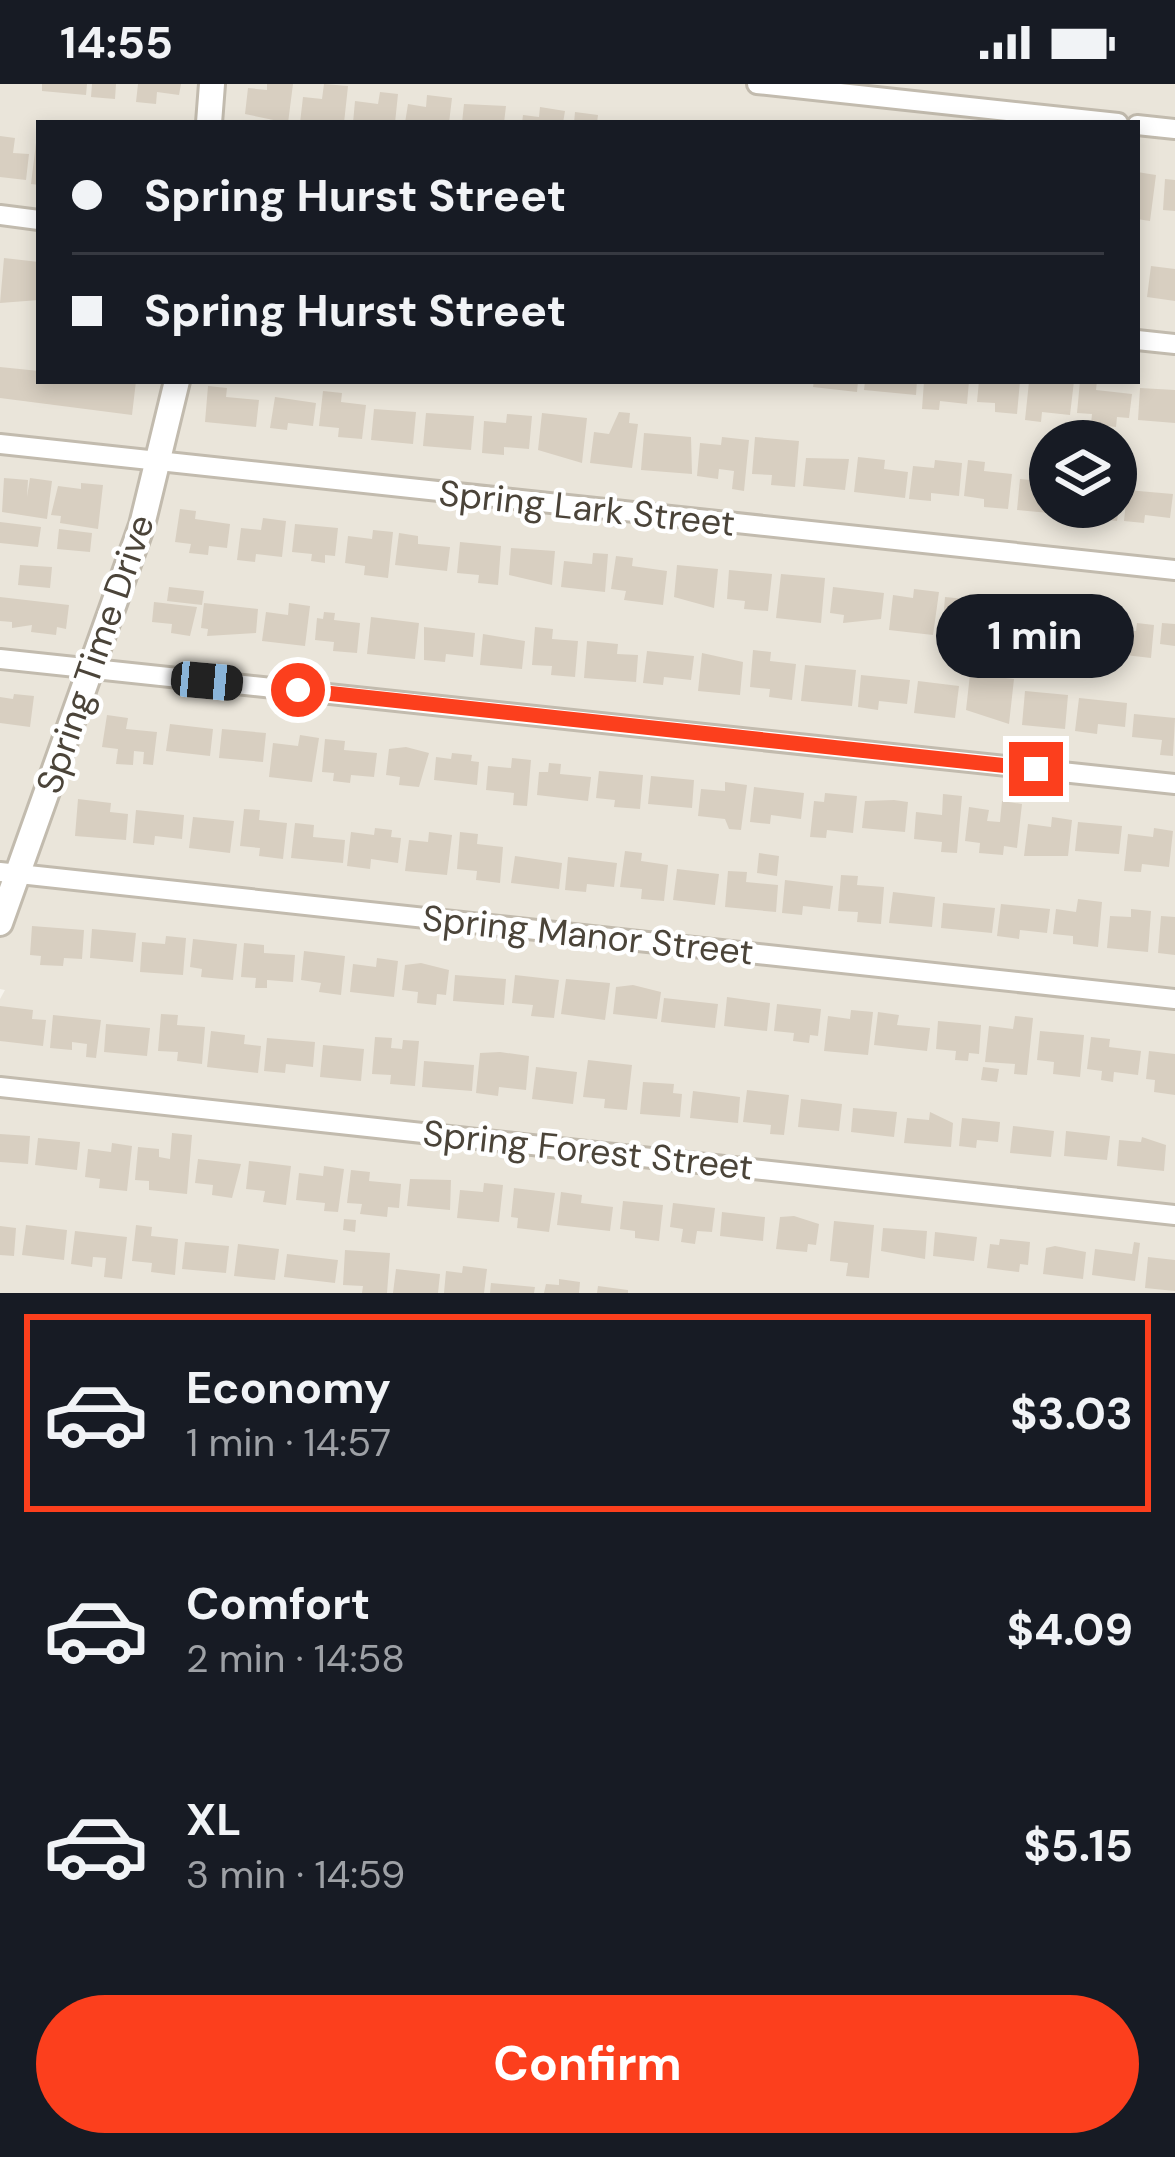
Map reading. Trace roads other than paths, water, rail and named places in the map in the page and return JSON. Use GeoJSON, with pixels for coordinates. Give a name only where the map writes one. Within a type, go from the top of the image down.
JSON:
{"type":"FeatureCollection","features":[{"type":"Feature","properties":{"kind":"street"},"geometry":{"type":"LineString","coordinates":[[208,120],[212,84]]}},
{"type":"Feature","properties":{"kind":"street"},"geometry":{"type":"LineString","coordinates":[[757,84],[1090,120]]}},
{"type":"Feature","properties":{"kind":"street"},"geometry":{"type":"LineString","coordinates":[[1140,125],[1175,129]]}},
{"type":"Feature","properties":{"kind":"street"},"geometry":{"type":"LineString","coordinates":[[0,215],[36,220]]}},
{"type":"Feature","properties":{"kind":"street"},"geometry":{"type":"LineString","coordinates":[[1140,340],[1175,344]]}},
{"type":"Feature","properties":{"kind":"street","name":"Spring Time Drive"},"geometry":{"type":"LineString","coordinates":[[0,923],[9,873],[91,669],[159,463],[176,384]]}},
{"type":"Feature","properties":{"kind":"street","name":"Spring Lark Street"},"geometry":{"type":"LineString","coordinates":[[0,444],[1175,571]]}},
{"type":"Feature","properties":{"kind":"street"},"geometry":{"type":"LineString","coordinates":[[0,659],[1175,784]]}},
{"type":"Feature","properties":{"kind":"street","name":"Spring Manor Street"},"geometry":{"type":"LineString","coordinates":[[9,873],[1175,999]]}},
{"type":"Feature","properties":{"kind":"street","name":"Spring Forest Street"},"geometry":{"type":"LineString","coordinates":[[0,1087],[1175,1214]]}}]}
